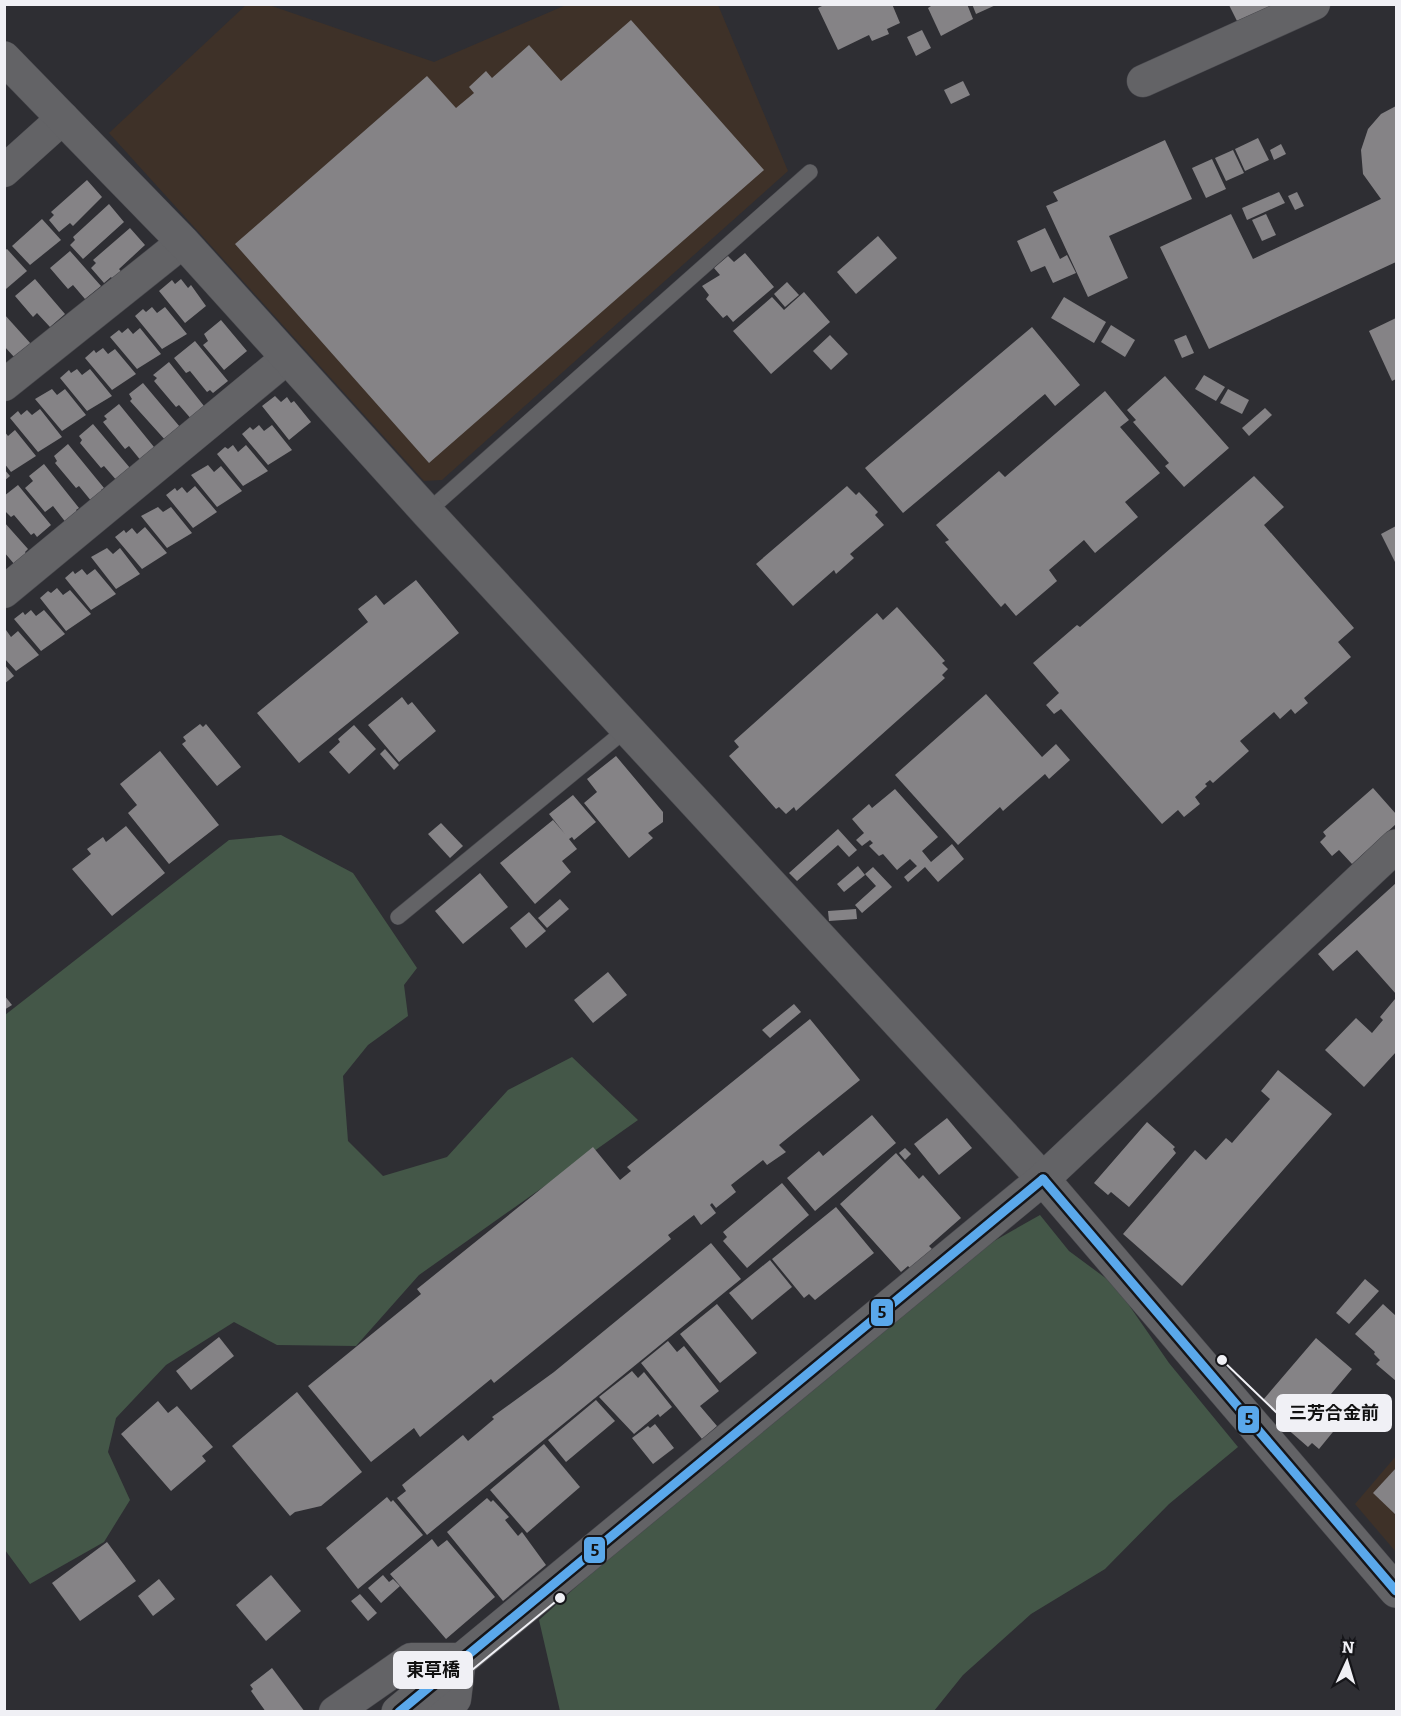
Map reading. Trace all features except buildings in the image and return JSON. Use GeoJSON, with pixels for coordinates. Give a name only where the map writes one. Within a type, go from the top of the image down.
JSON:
{"type":"FeatureCollection","features":[{"type":"Feature","properties":{"kind":"street"},"geometry":{"type":"LineString","coordinates":[[1143,81],[1314,4]]}},
{"type":"Feature","properties":{"kind":"street"},"geometry":{"type":"LineString","coordinates":[[4,58],[183,242],[427,512],[1043,1179],[1396,1591]]}},
{"type":"Feature","properties":{"kind":"street"},"geometry":{"type":"LineString","coordinates":[[4,171],[63,118]]}},
{"type":"Feature","properties":{"kind":"street"},"geometry":{"type":"LineString","coordinates":[[4,385],[183,242]]}},
{"type":"Feature","properties":{"kind":"street"},"geometry":{"type":"LineString","coordinates":[[4,592],[287,358]]}},
{"type":"Feature","properties":{"kind":"street"},"geometry":{"type":"LineString","coordinates":[[398,1712],[436,1698],[459,1659],[1043,1179],[1396,846]]}},
{"type":"Feature","properties":{"kind":"street"},"geometry":{"type":"LineString","coordinates":[[335,1712],[411,1659],[459,1659]]}},
{"type":"Feature","properties":{"kind":"lane"},"geometry":{"type":"LineString","coordinates":[[427,512],[810,172]]}},
{"type":"Feature","properties":{"kind":"lane"},"geometry":{"type":"LineString","coordinates":[[398,917],[628,728]]}},
{"type":"Feature","properties":{"kind":"shaded area"},"geometry":{"type":"Polygon","coordinates":[[[246,5],[269,5],[434,62],[566,5],[718,5],[788,171],[442,480],[424,481],[109,133],[246,5]]]}},
{"type":"Feature","properties":{"kind":"shaded area"},"geometry":{"type":"Polygon","coordinates":[[[1396,1456],[1396,1552],[1355,1504],[1396,1456]]]}},
{"type":"Feature","properties":{"kind":"green space"},"geometry":{"type":"Polygon","coordinates":[[[281,835],[353,873],[417,968],[404,985],[408,1016],[368,1045],[343,1076],[348,1141],[383,1176],[447,1157],[508,1090],[572,1057],[638,1120],[419,1275],[356,1346],[277,1345],[234,1322],[166,1365],[116,1418],[108,1452],[130,1500],[104,1542],[30,1584],[5,1550],[5,1015],[229,840],[281,835]]]}},
{"type":"Feature","properties":{"kind":"green space"},"geometry":{"type":"Polygon","coordinates":[[[1040,1215],[1069,1251],[1115,1285],[1169,1363],[1238,1447],[1169,1504],[1105,1569],[1031,1614],[963,1675],[934,1711],[560,1711],[539,1620],[653,1518],[980,1249],[1040,1215]]]}},
{"type":"Feature","properties":{"kind":"transit line","name":"5"},"geometry":{"type":"LineString","coordinates":[[1043,1179],[1396,1591]]}},
{"type":"Feature","properties":{"kind":"transit line","name":"5"},"geometry":{"type":"LineString","coordinates":[[399,1712],[1043,1179]]}},
{"type":"Feature","properties":{"kind":"place","name":"三芳合金前"},"geometry":{"type":"Point","coordinates":[1222,1360]}},
{"type":"Feature","properties":{"kind":"place","name":"東草橋"},"geometry":{"type":"Point","coordinates":[560,1598]}}]}
